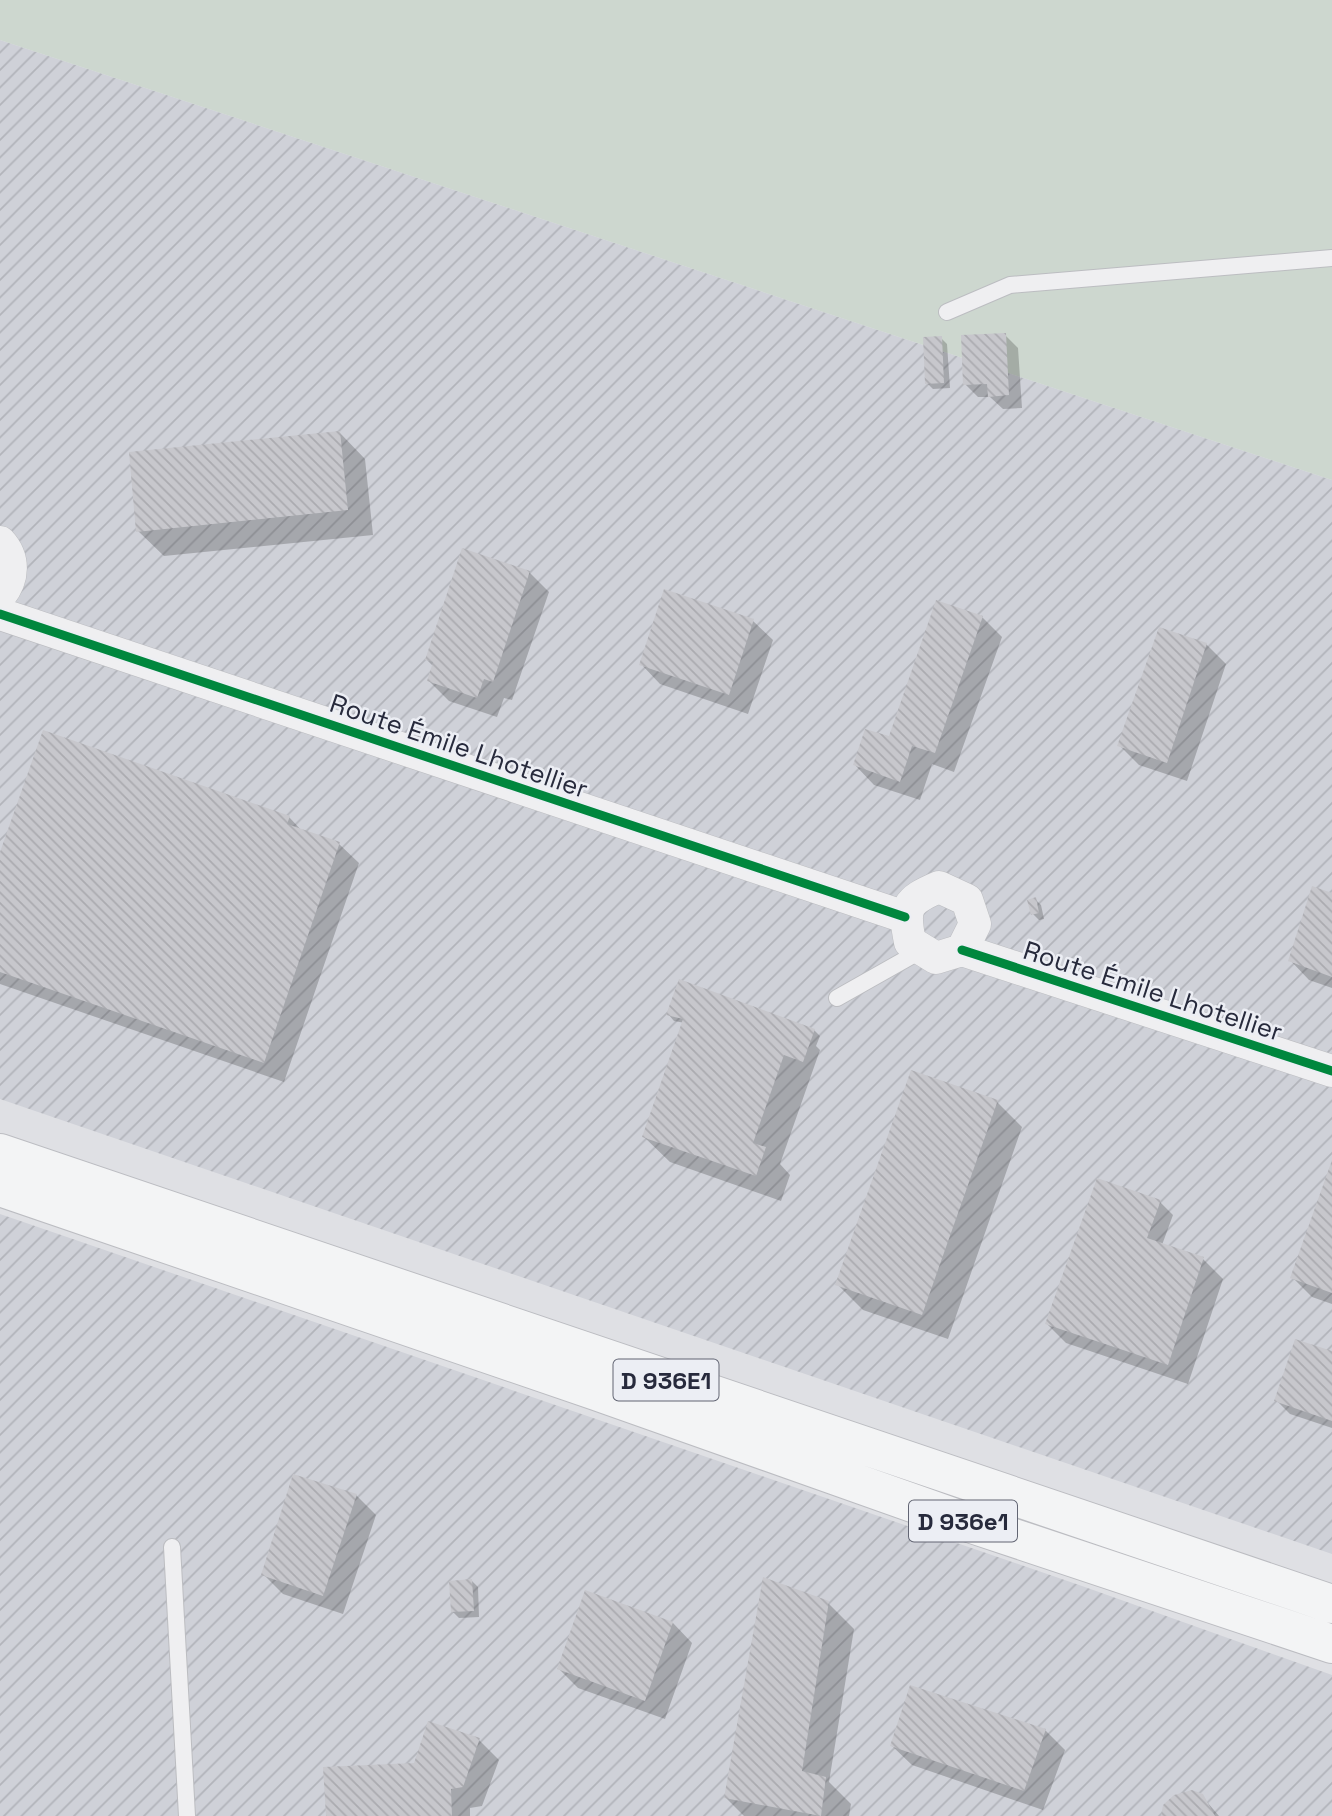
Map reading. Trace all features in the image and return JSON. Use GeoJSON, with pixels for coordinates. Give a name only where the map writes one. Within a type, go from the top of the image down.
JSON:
{"type":"FeatureCollection","features":[{"type":"Feature","properties":{"kind":"main road","name":"D 936E1"},"geometry":{"type":"LineString","coordinates":[[0,1153],[1332,1604]]}},
{"type":"Feature","properties":{"kind":"main road","name":"D 936E1"},"geometry":{"type":"LineString","coordinates":[[0,1187],[596,1391]]}},
{"type":"Feature","properties":{"kind":"main road","name":"D 936e1"},"geometry":{"type":"LineString","coordinates":[[596,1391],[972,1524],[1332,1644]]}},
{"type":"Feature","properties":{"kind":"street"},"geometry":{"type":"LineString","coordinates":[[0,542],[10,556],[11,570],[9,583],[0,596]]}},
{"type":"Feature","properties":{"kind":"street","name":"Route Émile Lhotellier"},"geometry":{"type":"LineString","coordinates":[[0,614],[905,917]]}},
{"type":"Feature","properties":{"kind":"street"},"geometry":{"type":"LineString","coordinates":[[939,887],[967,900],[975,924],[962,950],[936,958],[910,942],[905,917],[915,897],[939,887]]}},
{"type":"Feature","properties":{"kind":"street","name":"Route Émile Lhotellier"},"geometry":{"type":"LineString","coordinates":[[962,950],[1332,1071]]}},
{"type":"Feature","properties":{"kind":"lane"},"geometry":{"type":"LineString","coordinates":[[947,312],[1010,285],[1332,258]]}},
{"type":"Feature","properties":{"kind":"lane"},"geometry":{"type":"LineString","coordinates":[[837,998],[922,950]]}},
{"type":"Feature","properties":{"kind":"lane"},"geometry":{"type":"LineString","coordinates":[[172,1547],[187,1816]]}},
{"type":"Feature","properties":{"kind":"shaded area"},"geometry":{"type":"Polygon","coordinates":[[[0,0],[1332,0],[1332,480],[0,40],[0,0]]]}},
{"type":"Feature","properties":{"kind":"shaded area"},"geometry":{"type":"Polygon","coordinates":[[[0,40],[1332,480],[1332,1554],[0,1099],[0,40]]]}},
{"type":"Feature","properties":{"kind":"shaded area"},"geometry":{"type":"Polygon","coordinates":[[[0,1214],[1082,1586],[1332,1675],[1332,1816],[0,1816],[0,1214]]]}},
{"type":"Feature","properties":{"kind":"building"},"geometry":{"type":"Polygon","coordinates":[[[1006,333],[1009,395],[988,397],[987,384],[963,385],[961,335],[1006,333]]]}},
{"type":"Feature","properties":{"kind":"building"},"geometry":{"type":"Polygon","coordinates":[[[942,336],[944,383],[925,384],[923,337],[942,336]]]}},
{"type":"Feature","properties":{"kind":"building"},"geometry":{"type":"Polygon","coordinates":[[[340,431],[348,510],[136,532],[129,452],[340,431]]]}},
{"type":"Feature","properties":{"kind":"building"},"geometry":{"type":"Polygon","coordinates":[[[462,548],[530,571],[493,682],[484,679],[477,698],[427,681],[433,662],[425,660],[462,548]]]}},
{"type":"Feature","properties":{"kind":"building"},"geometry":{"type":"Polygon","coordinates":[[[664,589],[754,619],[729,695],[639,665],[664,589]]]}},
{"type":"Feature","properties":{"kind":"building"},"geometry":{"type":"Polygon","coordinates":[[[936,600],[983,616],[935,753],[912,746],[900,782],[853,765],[865,729],[889,736],[936,600]]]}},
{"type":"Feature","properties":{"kind":"building"},"geometry":{"type":"Polygon","coordinates":[[[1159,627],[1207,643],[1167,763],[1117,746],[1159,627]]]}},
{"type":"Feature","properties":{"kind":"building"},"geometry":{"type":"Polygon","coordinates":[[[43,730],[290,816],[287,824],[340,842],[264,1063],[0,972],[0,852],[43,730]]]}},
{"type":"Feature","properties":{"kind":"building"},"geometry":{"type":"Polygon","coordinates":[[[1312,886],[1332,893],[1332,977],[1288,961],[1312,886]]]}},
{"type":"Feature","properties":{"kind":"building"},"geometry":{"type":"Polygon","coordinates":[[[1036,897],[1039,913],[1031,915],[1027,900],[1036,897]]]}},
{"type":"Feature","properties":{"kind":"building"},"geometry":{"type":"Polygon","coordinates":[[[679,979],[815,1029],[803,1062],[784,1055],[753,1143],[766,1147],[756,1176],[642,1137],[683,1019],[666,1015],[679,979]]]}},
{"type":"Feature","properties":{"kind":"building"},"geometry":{"type":"Polygon","coordinates":[[[911,1070],[998,1100],[922,1315],[835,1285],[911,1070]]]}},
{"type":"Feature","properties":{"kind":"building"},"geometry":{"type":"Polygon","coordinates":[[[1332,1160],[1332,1293],[1290,1278],[1332,1160]]]}},
{"type":"Feature","properties":{"kind":"building"},"geometry":{"type":"Polygon","coordinates":[[[1097,1178],[1161,1200],[1147,1238],[1204,1257],[1168,1365],[1045,1324],[1097,1178]]]}},
{"type":"Feature","properties":{"kind":"building"},"geometry":{"type":"Polygon","coordinates":[[[1295,1339],[1332,1351],[1332,1421],[1274,1401],[1295,1339]]]}},
{"type":"Feature","properties":{"kind":"building"},"geometry":{"type":"Polygon","coordinates":[[[293,1474],[357,1494],[323,1596],[261,1575],[293,1474]]]}},
{"type":"Feature","properties":{"kind":"building"},"geometry":{"type":"Polygon","coordinates":[[[763,1577],[829,1601],[802,1771],[826,1777],[821,1816],[724,1798],[763,1577]]]}},
{"type":"Feature","properties":{"kind":"building"},"geometry":{"type":"Polygon","coordinates":[[[472,1579],[474,1611],[451,1612],[449,1581],[472,1579]]]}},
{"type":"Feature","properties":{"kind":"building"},"geometry":{"type":"Polygon","coordinates":[[[585,1590],[673,1622],[645,1701],[557,1669],[585,1590]]]}},
{"type":"Feature","properties":{"kind":"building"},"geometry":{"type":"Polygon","coordinates":[[[910,1685],[1046,1729],[1024,1791],[890,1746],[910,1685]]]}},
{"type":"Feature","properties":{"kind":"building"},"geometry":{"type":"Polygon","coordinates":[[[428,1721],[480,1738],[463,1787],[451,1789],[452,1816],[326,1816],[323,1767],[414,1763],[428,1721]]]}},
{"type":"Feature","properties":{"kind":"building"},"geometry":{"type":"Polygon","coordinates":[[[1192,1790],[1203,1794],[1215,1816],[1161,1816],[1163,1805],[1174,1795],[1192,1790]]]}},
{"type":"Feature","properties":{"kind":"cycle path"},"geometry":{"type":"LineString","coordinates":[[0,614],[905,917]]}},
{"type":"Feature","properties":{"kind":"cycle path"},"geometry":{"type":"LineString","coordinates":[[962,950],[1332,1071]]}}]}
